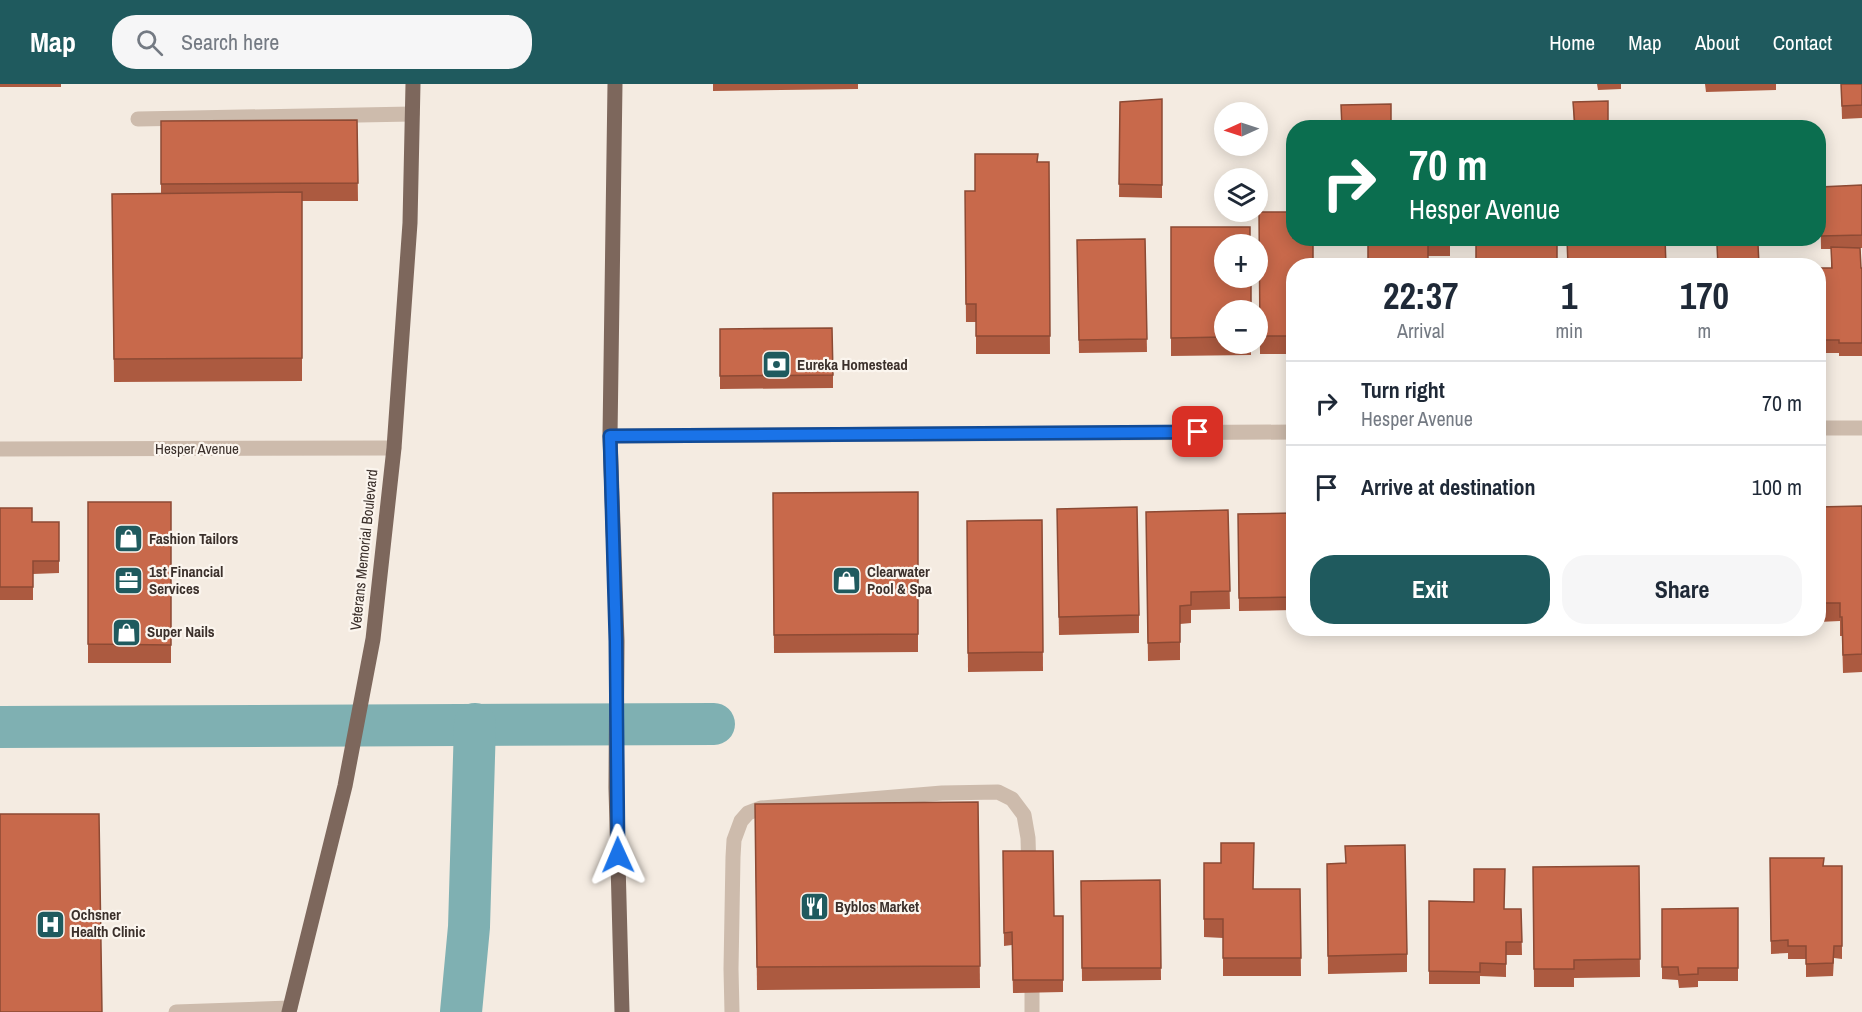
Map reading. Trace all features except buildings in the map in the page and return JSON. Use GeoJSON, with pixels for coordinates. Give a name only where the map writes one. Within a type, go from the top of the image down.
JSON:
{"type":"FeatureCollection","features":[{"type":"Feature","properties":{"kind":"main road","name":"Veterans Memorial Boulevard"},"geometry":{"type":"LineString","coordinates":[[290,1010],[345,786],[373,639],[394,448],[410,223],[413,84]]}},
{"type":"Feature","properties":{"kind":"main road"},"geometry":{"type":"LineString","coordinates":[[615,84],[610,436],[622,1012]]}},
{"type":"Feature","properties":{"kind":"street"},"geometry":{"type":"LineString","coordinates":[[138,119],[412,114]]}},
{"type":"Feature","properties":{"kind":"street"},"geometry":{"type":"LineString","coordinates":[[1826,428],[1862,428]]}},
{"type":"Feature","properties":{"kind":"street"},"geometry":{"type":"LineString","coordinates":[[610,436],[1286,432]]}},
{"type":"Feature","properties":{"kind":"street","name":"Hesper Avenue"},"geometry":{"type":"LineString","coordinates":[[0,449],[394,448]]}},
{"type":"Feature","properties":{"kind":"street"},"geometry":{"type":"LineString","coordinates":[[732,1012],[734,840],[741,821],[748,813],[761,808],[821,802],[942,793],[998,792],[1012,799],[1024,815],[1028,838],[1030,884]]}},
{"type":"Feature","properties":{"kind":"street"},"geometry":{"type":"LineString","coordinates":[[1032,952],[1032,1012]]}},
{"type":"Feature","properties":{"kind":"street"},"geometry":{"type":"LineString","coordinates":[[176,1012],[290,1010]]}},
{"type":"Feature","properties":{"kind":"waterway"},"geometry":{"type":"LineString","coordinates":[[461,1012],[469,927],[475,724]]}},
{"type":"Feature","properties":{"kind":"waterway"},"geometry":{"type":"LineString","coordinates":[[0,727],[714,724]]}},
{"type":"Feature","properties":{"kind":"place","name":"Eureka Homestead"},"geometry":{"type":"Point","coordinates":[776,365]}},
{"type":"Feature","properties":{"kind":"place","name":"Fashion Tailors"},"geometry":{"type":"Point","coordinates":[128,539]}},
{"type":"Feature","properties":{"kind":"place","name":"1st Financial Services"},"geometry":{"type":"Point","coordinates":[128,581]}},
{"type":"Feature","properties":{"kind":"place","name":"Clearwater Pool & Spa"},"geometry":{"type":"Point","coordinates":[846,581]}},
{"type":"Feature","properties":{"kind":"place","name":"Super Nails"},"geometry":{"type":"Point","coordinates":[126,632]}},
{"type":"Feature","properties":{"kind":"place","name":"Byblos Market"},"geometry":{"type":"Point","coordinates":[814,907]}},
{"type":"Feature","properties":{"kind":"place","name":"Ochsner Health Clinic"},"geometry":{"type":"Point","coordinates":[50,924]}},
{"type":"Feature","properties":{"kind":"route"},"geometry":{"type":"LineString","coordinates":[[618,855],[616,641],[610,436],[1198,432]]}}]}
